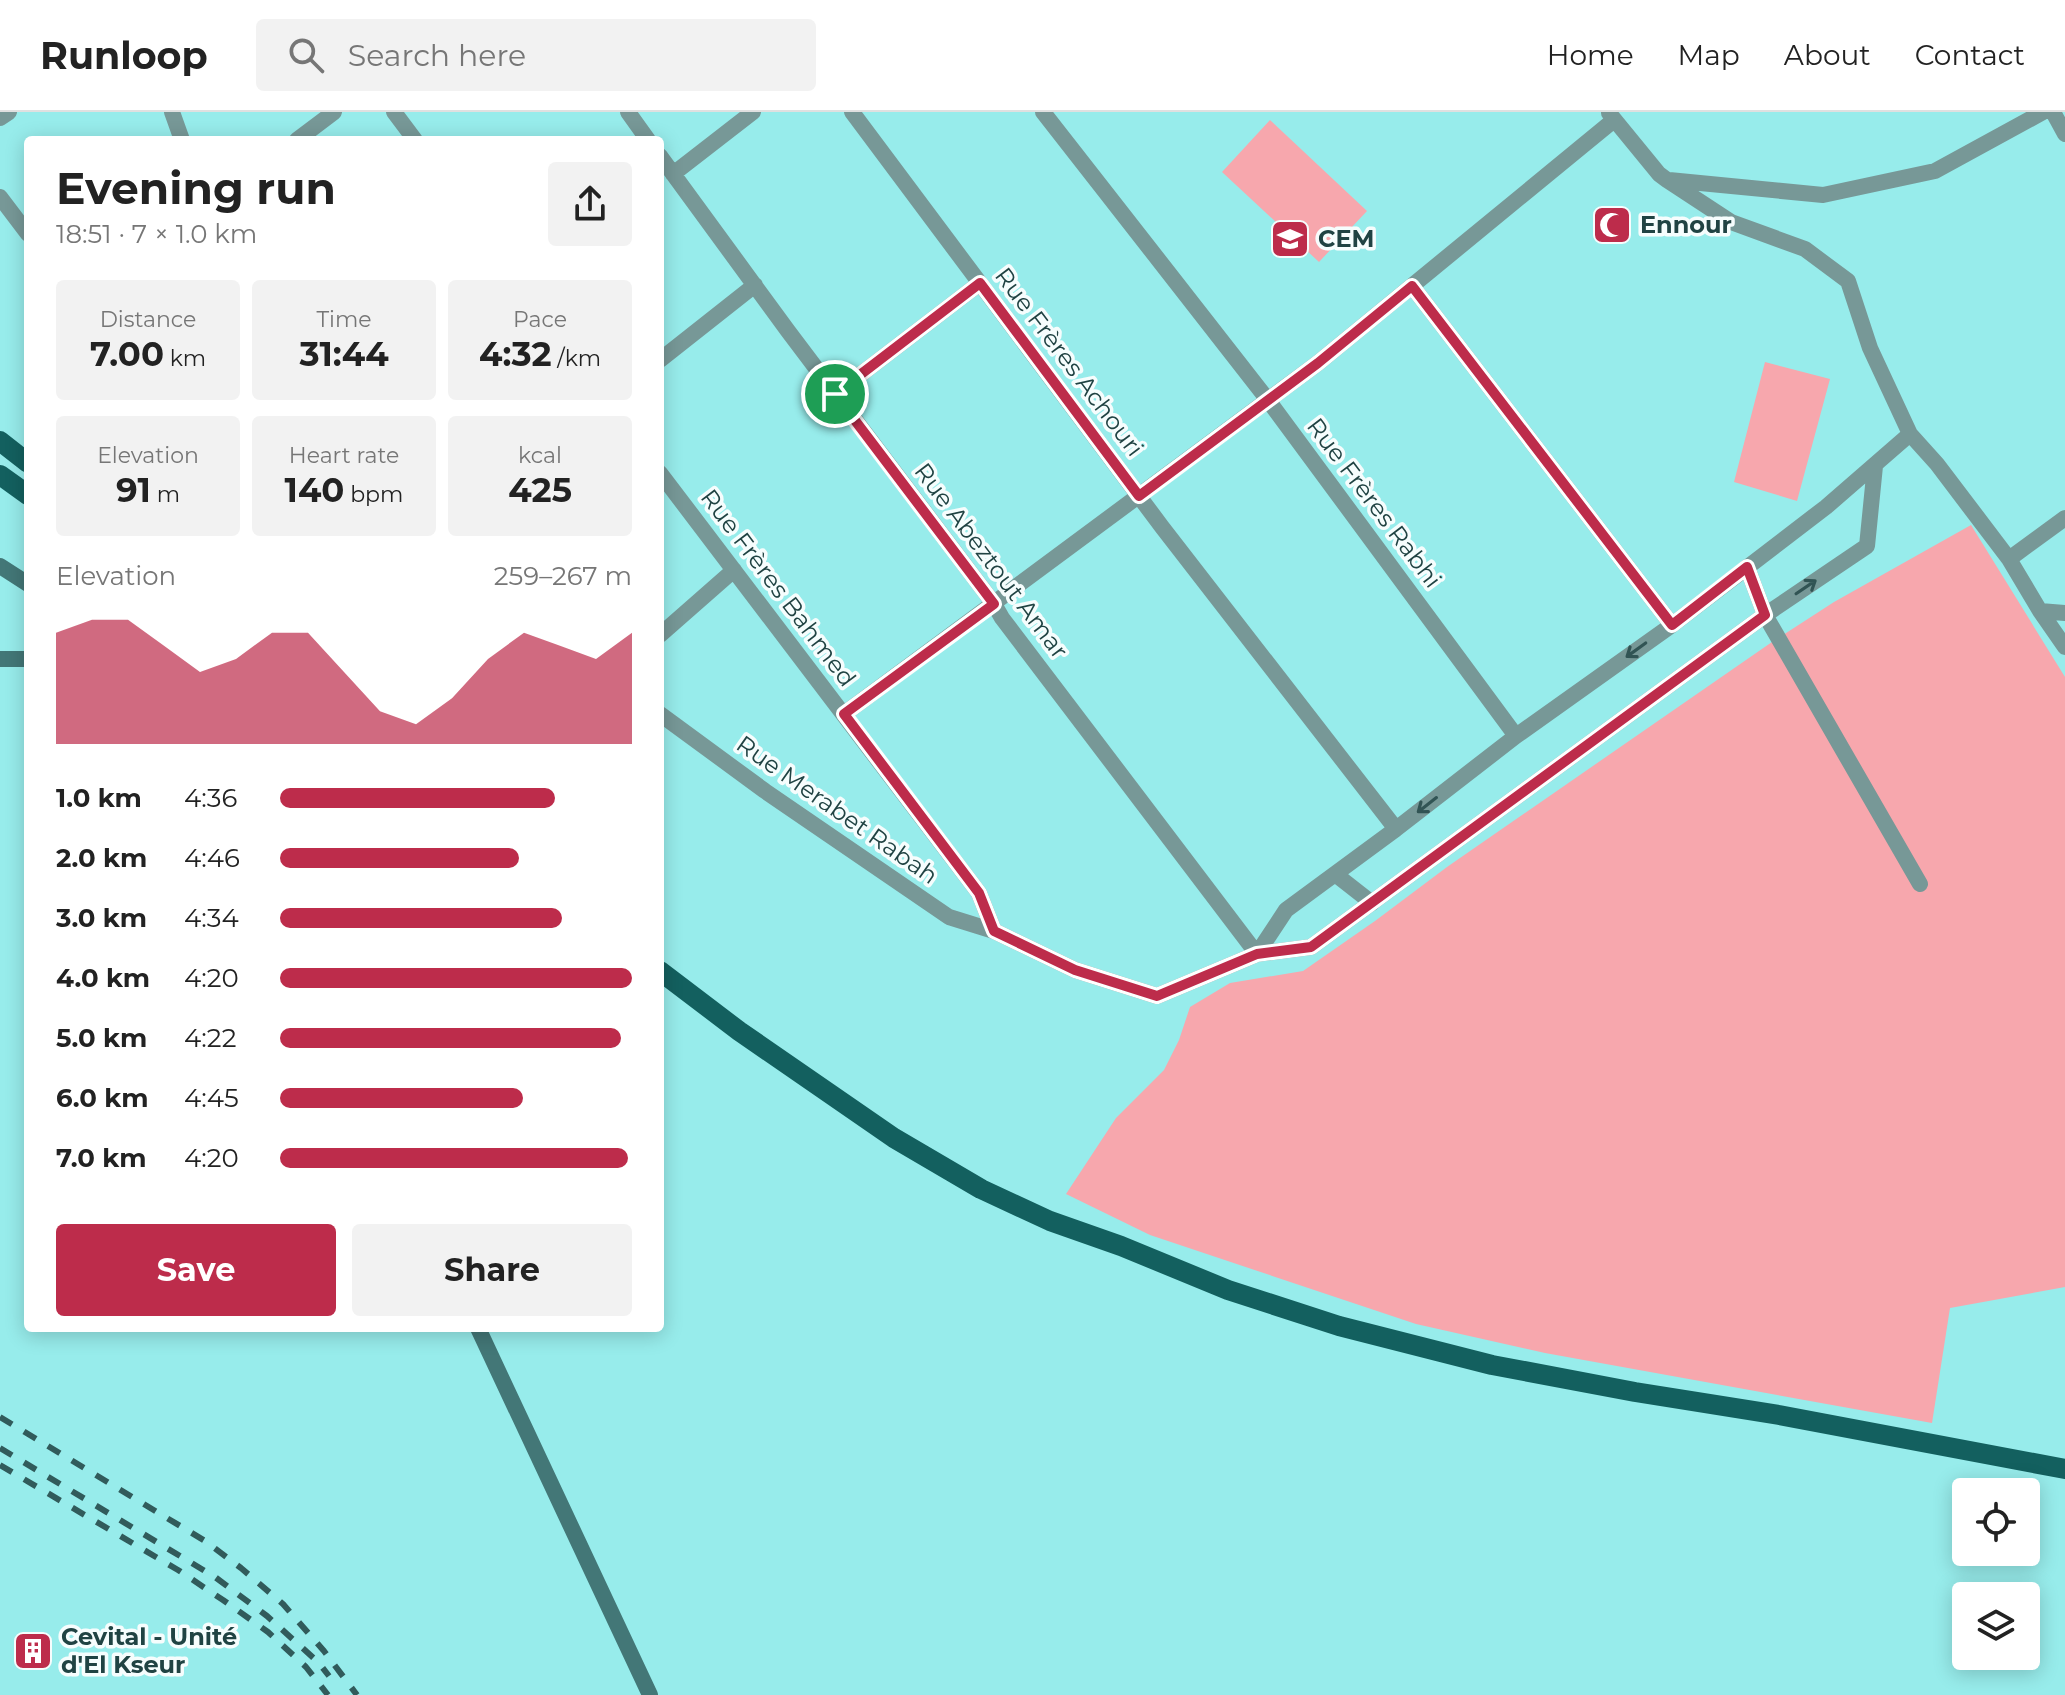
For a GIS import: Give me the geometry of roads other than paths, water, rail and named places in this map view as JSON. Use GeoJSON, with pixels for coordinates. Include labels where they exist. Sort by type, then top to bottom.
{"type":"FeatureCollection","features":[{"type":"Feature","properties":{"kind":"main road"},"geometry":{"type":"LineString","coordinates":[[0,441],[24,460]]}},
{"type":"Feature","properties":{"kind":"main road"},"geometry":{"type":"LineString","coordinates":[[0,475],[24,492]]}},
{"type":"Feature","properties":{"kind":"main road"},"geometry":{"type":"LineString","coordinates":[[0,566],[24,581]]}},
{"type":"Feature","properties":{"kind":"main road"},"geometry":{"type":"LineString","coordinates":[[0,659],[24,659]]}},
{"type":"Feature","properties":{"kind":"main road"},"geometry":{"type":"LineString","coordinates":[[664,974],[739,1031],[882,1130],[981,1189],[1050,1221],[1228,1290],[1339,1326],[1492,1365],[2065,1469]]}},
{"type":"Feature","properties":{"kind":"main road"},"geometry":{"type":"LineString","coordinates":[[480,1332],[650,1695]]}},
{"type":"Feature","properties":{"kind":"street"},"geometry":{"type":"LineString","coordinates":[[0,118],[9,112]]}},
{"type":"Feature","properties":{"kind":"street"},"geometry":{"type":"LineString","coordinates":[[172,112],[181,136]]}},
{"type":"Feature","properties":{"kind":"street"},"geometry":{"type":"LineString","coordinates":[[302,136],[334,112]]}},
{"type":"Feature","properties":{"kind":"street"},"geometry":{"type":"LineString","coordinates":[[394,112],[412,136]]}},
{"type":"Feature","properties":{"kind":"street"},"geometry":{"type":"LineString","coordinates":[[628,112],[645,136]]}},
{"type":"Feature","properties":{"kind":"street"},"geometry":{"type":"LineString","coordinates":[[673,174],[753,112]]}},
{"type":"Feature","properties":{"kind":"street","name":"Rue Frères Achouri"},"geometry":{"type":"LineString","coordinates":[[852,112],[1162,527],[1396,829]]}},
{"type":"Feature","properties":{"kind":"street","name":"Rue Frères Rabhi"},"geometry":{"type":"LineString","coordinates":[[1043,112],[1268,400],[1516,736]]}},
{"type":"Feature","properties":{"kind":"street"},"geometry":{"type":"LineString","coordinates":[[1667,180],[1823,195],[1935,171],[2043,112]]}},
{"type":"Feature","properties":{"kind":"street"},"geometry":{"type":"LineString","coordinates":[[2053,112],[2065,134]]}},
{"type":"Feature","properties":{"kind":"street"},"geometry":{"type":"LineString","coordinates":[[844,714],[1318,363],[1611,116],[1667,180],[1731,222],[1805,249],[1848,281],[1870,348],[1910,434],[1937,464],[2009,559],[2065,647]]}},
{"type":"Feature","properties":{"kind":"street","name":"Rue Abeztout Amar"},"geometry":{"type":"LineString","coordinates":[[664,162],[1002,618],[1257,954]]}},
{"type":"Feature","properties":{"kind":"street"},"geometry":{"type":"LineString","coordinates":[[0,197],[24,229]]}},
{"type":"Feature","properties":{"kind":"street"},"geometry":{"type":"LineString","coordinates":[[835,394],[980,283]]}},
{"type":"Feature","properties":{"kind":"street"},"geometry":{"type":"LineString","coordinates":[[664,357],[755,285]]}},
{"type":"Feature","properties":{"kind":"street"},"geometry":{"type":"LineString","coordinates":[[1412,286],[1672,625]]}},
{"type":"Feature","properties":{"kind":"street"},"geometry":{"type":"LineString","coordinates":[[1257,954],[1286,910],[1516,736],[1672,625],[1875,466],[1910,434]]}},
{"type":"Feature","properties":{"kind":"street"},"geometry":{"type":"LineString","coordinates":[[994,931],[1075,970],[1157,996],[1257,954],[1311,947],[1765,615],[1867,546],[1875,466]]}},
{"type":"Feature","properties":{"kind":"street","name":"Rue Frères Bahmed"},"geometry":{"type":"LineString","coordinates":[[664,478],[979,893],[994,931]]}},
{"type":"Feature","properties":{"kind":"street"},"geometry":{"type":"LineString","coordinates":[[2009,559],[2065,518]]}},
{"type":"Feature","properties":{"kind":"street"},"geometry":{"type":"LineString","coordinates":[[1747,567],[1765,615],[1920,884]]}},
{"type":"Feature","properties":{"kind":"street"},"geometry":{"type":"LineString","coordinates":[[664,631],[734,570]]}},
{"type":"Feature","properties":{"kind":"street"},"geometry":{"type":"LineString","coordinates":[[2040,611],[2065,613]]}},
{"type":"Feature","properties":{"kind":"street","name":"Rue Merabet Rabah"},"geometry":{"type":"LineString","coordinates":[[664,717],[765,791],[949,917],[994,931]]}},
{"type":"Feature","properties":{"kind":"street"},"geometry":{"type":"LineString","coordinates":[[1335,874],[1372,903]]}},
{"type":"Feature","properties":{"kind":"railway"},"geometry":{"type":"LineString","coordinates":[[0,1417],[205,1541],[241,1568],[283,1604],[357,1695]]}},
{"type":"Feature","properties":{"kind":"railway"},"geometry":{"type":"LineString","coordinates":[[0,1448],[215,1577],[267,1616],[318,1662],[329,1676]]}},
{"type":"Feature","properties":{"kind":"railway"},"geometry":{"type":"LineString","coordinates":[[0,1465],[223,1600],[268,1632],[306,1667],[328,1695]]}},
{"type":"Feature","properties":{"kind":"place","name":"Ennour"},"geometry":{"type":"Point","coordinates":[1612,225]}},
{"type":"Feature","properties":{"kind":"place","name":"CEM"},"geometry":{"type":"Point","coordinates":[1290,239]}},
{"type":"Feature","properties":{"kind":"place","name":"Cevital - Unité d'El Kseur"},"geometry":{"type":"Point","coordinates":[33,1651]}}]}
